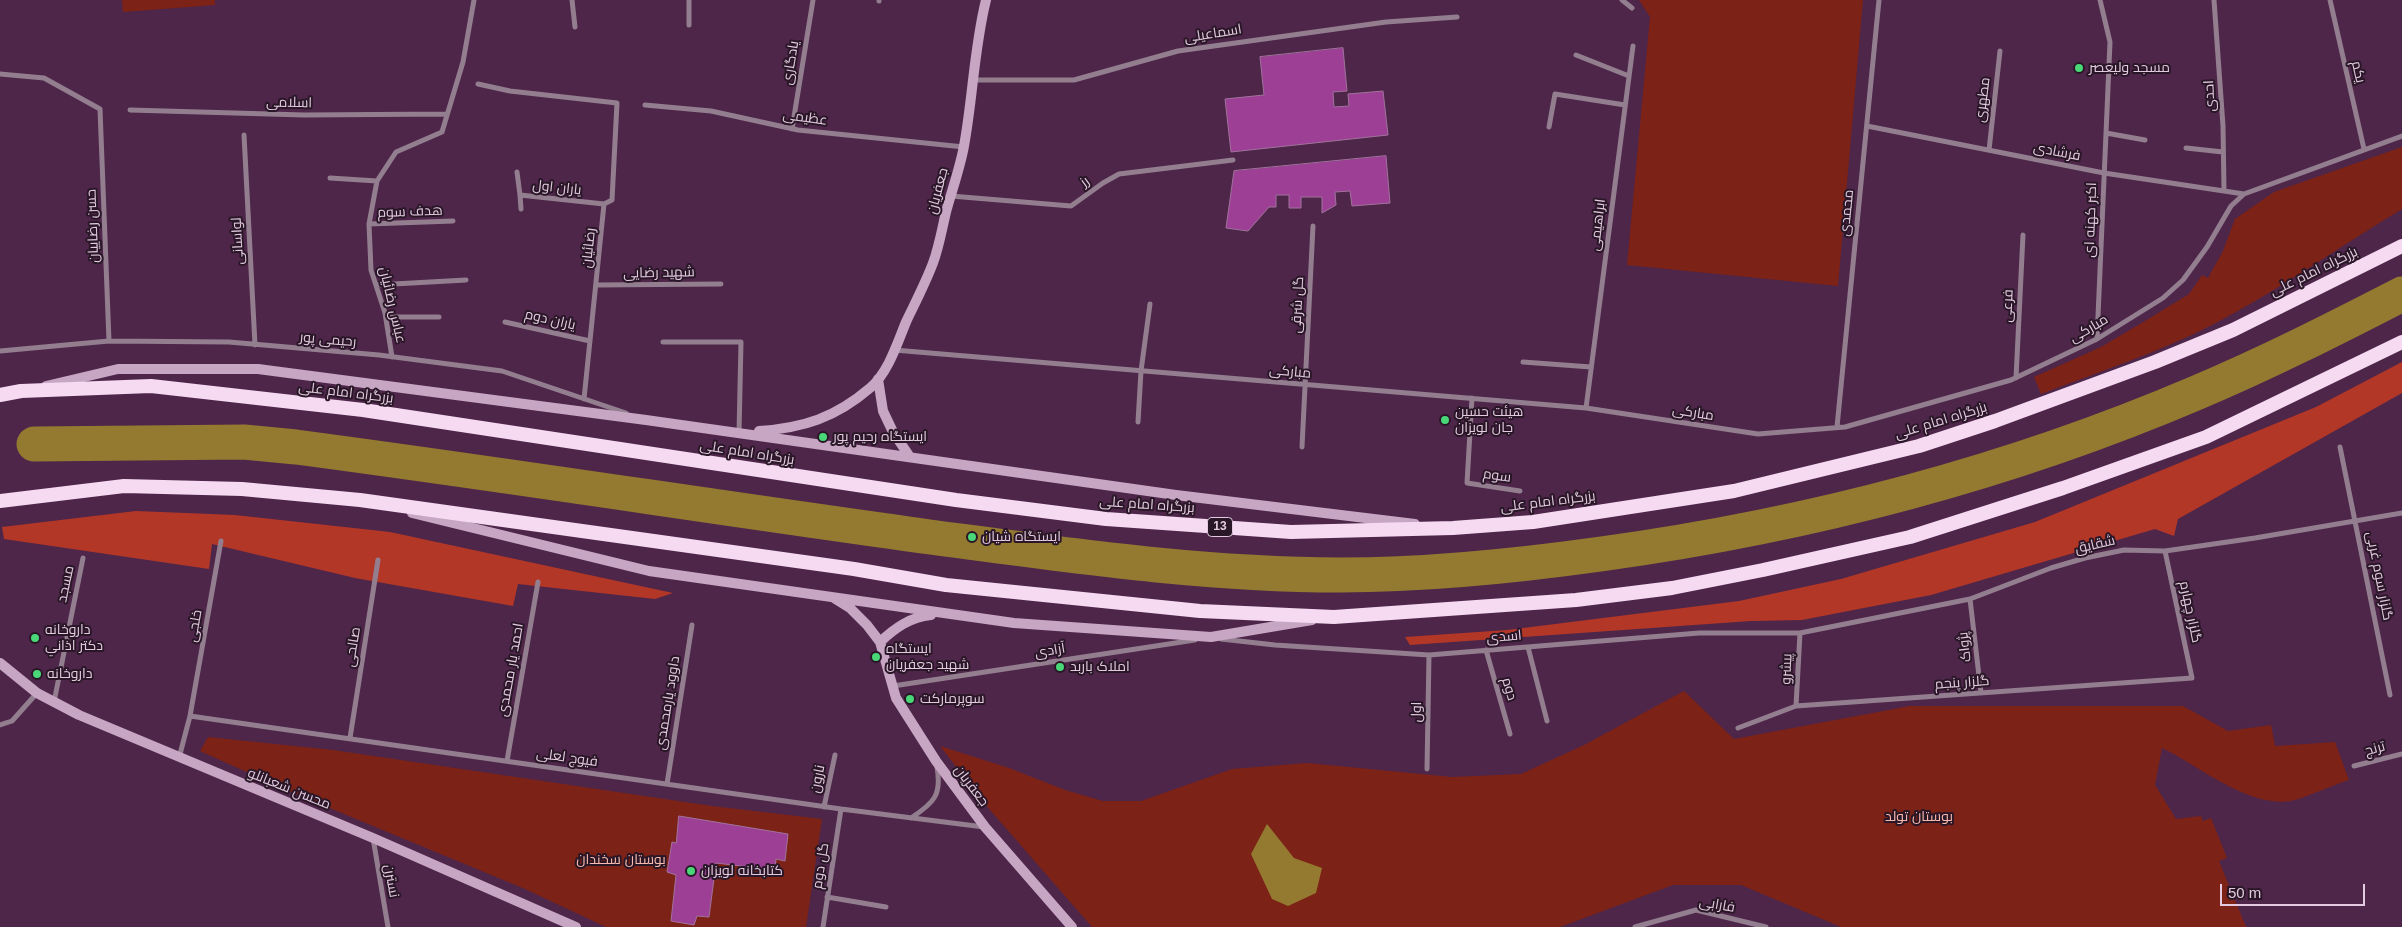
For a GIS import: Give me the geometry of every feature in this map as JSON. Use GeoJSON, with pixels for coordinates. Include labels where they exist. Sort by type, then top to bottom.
{"type":"FeatureCollection","features":[{"type":"Feature","properties":{"kind":"highway","name":"بزرگراه امام علی"},"geometry":{"type":"LineString","coordinates":[[0,395],[21,392],[150,386],[363,410],[937,498],[1106,519],[1291,532],[1453,528],[1543,520],[1725,493],[1920,446],[2004,418],[2224,334],[2402,246]]}},
{"type":"Feature","properties":{"kind":"highway"},"geometry":{"type":"LineString","coordinates":[[0,501],[124,486],[242,489],[360,500],[845,568],[946,585],[1200,611],[1334,617],[1576,600],[1672,588],[1910,537],[2027,500],[2206,437],[2402,342]]}},
{"type":"Feature","properties":{"kind":"main road","name":"جعفریان"},"geometry":{"type":"LineString","coordinates":[[739,433],[789,429],[811,424],[843,408],[870,388],[878,379],[894,350],[933,263],[964,147],[974,80],[978,34],[986,0]]}},
{"type":"Feature","properties":{"kind":"main road"},"geometry":{"type":"LineString","coordinates":[[21,392],[118,369],[258,369],[646,420],[1176,495],[1453,528]]}},
{"type":"Feature","properties":{"kind":"main road"},"geometry":{"type":"LineString","coordinates":[[878,379],[883,412],[893,432],[910,457]]}},
{"type":"Feature","properties":{"kind":"main road"},"geometry":{"type":"LineString","coordinates":[[360,500],[649,571],[1014,623],[1211,637],[1334,617]]}},
{"type":"Feature","properties":{"kind":"main road","name":"جعفریان"},"geometry":{"type":"LineString","coordinates":[[830,596],[850,608],[880,642],[896,698],[936,761],[985,827],[1072,927]]}},
{"type":"Feature","properties":{"kind":"main road"},"geometry":{"type":"LineString","coordinates":[[880,642],[904,623],[919,616],[940,613]]}},
{"type":"Feature","properties":{"kind":"main road","name":"محسن شعبانلو"},"geometry":{"type":"LineString","coordinates":[[0,663],[37,693],[54,702],[179,758],[373,838],[576,927]]}},
{"type":"Feature","properties":{"kind":"street"},"geometry":{"type":"LineString","coordinates":[[447,114],[463,62],[474,0]]}},
{"type":"Feature","properties":{"kind":"street"},"geometry":{"type":"LineString","coordinates":[[572,0],[575,27]]}},
{"type":"Feature","properties":{"kind":"street"},"geometry":{"type":"LineString","coordinates":[[689,0],[689,25]]}},
{"type":"Feature","properties":{"kind":"street","name":"یادگاری"},"geometry":{"type":"LineString","coordinates":[[792,129],[812,0]]}},
{"type":"Feature","properties":{"kind":"street"},"geometry":{"type":"LineString","coordinates":[[1622,0],[1632,8]]}},
{"type":"Feature","properties":{"kind":"street","name":"محمدی"},"geometry":{"type":"LineString","coordinates":[[1837,427],[1879,0]]}},
{"type":"Feature","properties":{"kind":"street","name":"اکبر کهنه ای"},"geometry":{"type":"LineString","coordinates":[[2097,338],[2110,42],[2100,0]]}},
{"type":"Feature","properties":{"kind":"street","name":"احدی"},"geometry":{"type":"LineString","coordinates":[[2214,0],[2218,36],[2224,191]]}},
{"type":"Feature","properties":{"kind":"street","name":"یکم"},"geometry":{"type":"LineString","coordinates":[[2330,0],[2364,149]]}},
{"type":"Feature","properties":{"kind":"street","name":"اسماعیلی"},"geometry":{"type":"LineString","coordinates":[[974,80],[1074,80],[1178,51],[1376,23],[1457,17]]}},
{"type":"Feature","properties":{"kind":"street","name":"ابراهیمی"},"geometry":{"type":"LineString","coordinates":[[1586,408],[1633,46]]}},
{"type":"Feature","properties":{"kind":"street","name":"مطهری"},"geometry":{"type":"LineString","coordinates":[[1989,150],[2000,52]]}},
{"type":"Feature","properties":{"kind":"street"},"geometry":{"type":"LineString","coordinates":[[1576,55],[1629,76]]}},
{"type":"Feature","properties":{"kind":"street","name":"حسن رضاییان"},"geometry":{"type":"LineString","coordinates":[[0,74],[44,78],[100,109],[109,341]]}},
{"type":"Feature","properties":{"kind":"street","name":"رضائیان"},"geometry":{"type":"LineString","coordinates":[[478,84],[510,91],[617,103],[612,200],[604,204],[584,399]]}},
{"type":"Feature","properties":{"kind":"street"},"geometry":{"type":"LineString","coordinates":[[1549,127],[1555,94],[1625,105]]}},
{"type":"Feature","properties":{"kind":"street","name":"عظیمی"},"geometry":{"type":"LineString","coordinates":[[645,105],[711,111],[792,129],[964,147]]}},
{"type":"Feature","properties":{"kind":"street","name":"اسلامی"},"geometry":{"type":"LineString","coordinates":[[130,110],[304,115],[447,114]]}},
{"type":"Feature","properties":{"kind":"street","name":"عباس رضائیان"},"geometry":{"type":"LineString","coordinates":[[392,357],[386,317],[372,270],[369,224],[377,181],[396,152],[442,132],[447,114]]}},
{"type":"Feature","properties":{"kind":"street","name":"فرشادی"},"geometry":{"type":"LineString","coordinates":[[1867,126],[2104,173],[2244,194]]}},
{"type":"Feature","properties":{"kind":"street"},"geometry":{"type":"LineString","coordinates":[[2106,133],[2145,140]]}},
{"type":"Feature","properties":{"kind":"street","name":"لواسانی"},"geometry":{"type":"LineString","coordinates":[[244,135],[255,345]]}},
{"type":"Feature","properties":{"kind":"street","name":"مبارکی"},"geometry":{"type":"LineString","coordinates":[[894,350],[1586,408],[1758,434],[1837,427],[1946,400],[2016,378],[2097,338],[2163,298],[2183,280],[2207,247],[2231,206],[2244,194],[2402,136]]}},
{"type":"Feature","properties":{"kind":"street"},"geometry":{"type":"LineString","coordinates":[[2186,148],[2223,152]]}},
{"type":"Feature","properties":{"kind":"street","name":"رز"},"geometry":{"type":"LineString","coordinates":[[951,196],[1071,206],[1103,183],[1120,174],[1233,160]]}},
{"type":"Feature","properties":{"kind":"street"},"geometry":{"type":"LineString","coordinates":[[517,172],[520,195]]}},
{"type":"Feature","properties":{"kind":"street"},"geometry":{"type":"LineString","coordinates":[[330,178],[377,181]]}},
{"type":"Feature","properties":{"kind":"street","name":"یاران اول"},"geometry":{"type":"LineString","coordinates":[[521,209],[520,195],[604,204]]}},
{"type":"Feature","properties":{"kind":"street","name":"هدف سوم"},"geometry":{"type":"LineString","coordinates":[[369,224],[453,221]]}},
{"type":"Feature","properties":{"kind":"street","name":"گل شرقی"},"geometry":{"type":"LineString","coordinates":[[1302,448],[1313,226]]}},
{"type":"Feature","properties":{"kind":"street","name":"فرعی"},"geometry":{"type":"LineString","coordinates":[[2016,378],[2022,235]]}},
{"type":"Feature","properties":{"kind":"street"},"geometry":{"type":"LineString","coordinates":[[376,285],[466,280]]}},
{"type":"Feature","properties":{"kind":"street","name":"شهید رضایی"},"geometry":{"type":"LineString","coordinates":[[596,285],[721,284]]}},
{"type":"Feature","properties":{"kind":"street"},"geometry":{"type":"LineString","coordinates":[[1138,422],[1141,371],[1150,304]]}},
{"type":"Feature","properties":{"kind":"street"},"geometry":{"type":"LineString","coordinates":[[386,317],[439,318]]}},
{"type":"Feature","properties":{"kind":"street","name":"یاران دوم"},"geometry":{"type":"LineString","coordinates":[[505,322],[590,341]]}},
{"type":"Feature","properties":{"kind":"street","name":"رحیمی پور"},"geometry":{"type":"LineString","coordinates":[[0,351],[109,341],[229,342],[392,357],[502,372],[646,420]]}},
{"type":"Feature","properties":{"kind":"street"},"geometry":{"type":"LineString","coordinates":[[663,342],[741,342],[739,433]]}},
{"type":"Feature","properties":{"kind":"street"},"geometry":{"type":"LineString","coordinates":[[1523,362],[1591,367]]}},
{"type":"Feature","properties":{"kind":"street","name":"سوم"},"geometry":{"type":"LineString","coordinates":[[1472,398],[1467,483],[1520,491]]}},
{"type":"Feature","properties":{"kind":"street","name":"گلزار سوم غربی"},"geometry":{"type":"LineString","coordinates":[[2340,447],[2390,695]]}},
{"type":"Feature","properties":{"kind":"street","name":"شقایق"},"geometry":{"type":"LineString","coordinates":[[1800,633],[1970,599],[2050,568],[2124,550],[2165,550],[2402,513]]}},
{"type":"Feature","properties":{"kind":"street","name":"خلجی"},"geometry":{"type":"LineString","coordinates":[[190,716],[221,541]]}},
{"type":"Feature","properties":{"kind":"street","name":"گلزار چهارم"},"geometry":{"type":"LineString","coordinates":[[2165,550],[2192,678]]}},
{"type":"Feature","properties":{"kind":"street","name":"مسجد"},"geometry":{"type":"LineString","coordinates":[[54,702],[83,558]]}},
{"type":"Feature","properties":{"kind":"street","name":"صالحی"},"geometry":{"type":"LineString","coordinates":[[350,738],[378,560]]}},
{"type":"Feature","properties":{"kind":"street","name":"احمد یار محمدی"},"geometry":{"type":"LineString","coordinates":[[507,761],[538,582]]}},
{"type":"Feature","properties":{"kind":"street","name":"پژواک"},"geometry":{"type":"LineString","coordinates":[[1970,599],[1981,693]]}},
{"type":"Feature","properties":{"kind":"street","name":"داوود یارمحمدی"},"geometry":{"type":"LineString","coordinates":[[667,784],[692,625]]}},
{"type":"Feature","properties":{"kind":"street","name":"اسدی"},"geometry":{"type":"LineString","coordinates":[[1211,637],[1275,646],[1429,655],[1699,633],[1800,633]]}},
{"type":"Feature","properties":{"kind":"street","name":"پیشرو"},"geometry":{"type":"LineString","coordinates":[[1796,706],[1800,633]]}},
{"type":"Feature","properties":{"kind":"street","name":"آزادی"},"geometry":{"type":"LineString","coordinates":[[893,686],[1211,637]]}},
{"type":"Feature","properties":{"kind":"street"},"geometry":{"type":"LineString","coordinates":[[1528,647],[1547,721]]}},
{"type":"Feature","properties":{"kind":"street","name":"دوم"},"geometry":{"type":"LineString","coordinates":[[1486,650],[1510,734]]}},
{"type":"Feature","properties":{"kind":"street","name":"اول"},"geometry":{"type":"LineString","coordinates":[[1427,769],[1429,655]]}},
{"type":"Feature","properties":{"kind":"street","name":"گلزار پنجم"},"geometry":{"type":"LineString","coordinates":[[1738,728],[1796,706],[2192,678]]}},
{"type":"Feature","properties":{"kind":"street"},"geometry":{"type":"LineString","coordinates":[[0,726],[12,721],[37,693]]}},
{"type":"Feature","properties":{"kind":"street"},"geometry":{"type":"LineString","coordinates":[[179,758],[190,716]]}},
{"type":"Feature","properties":{"kind":"street","name":"فیوج لعلی"},"geometry":{"type":"LineString","coordinates":[[190,716],[824,807],[985,827]]}},
{"type":"Feature","properties":{"kind":"street","name":"ترنج"},"geometry":{"type":"LineString","coordinates":[[2354,766],[2402,754]]}},
{"type":"Feature","properties":{"kind":"street","name":"نارون"},"geometry":{"type":"LineString","coordinates":[[824,807],[835,755]]}},
{"type":"Feature","properties":{"kind":"street"},"geometry":{"type":"LineString","coordinates":[[911,818],[929,806],[936,796],[940,782],[936,761]]}},
{"type":"Feature","properties":{"kind":"street","name":"گل دوم"},"geometry":{"type":"LineString","coordinates":[[823,927],[841,809]]}},
{"type":"Feature","properties":{"kind":"street","name":"نسترن"},"geometry":{"type":"LineString","coordinates":[[373,838],[388,927]]}},
{"type":"Feature","properties":{"kind":"street"},"geometry":{"type":"LineString","coordinates":[[827,897],[886,907]]}},
{"type":"Feature","properties":{"kind":"street","name":"فارابی"},"geometry":{"type":"LineString","coordinates":[[1635,927],[1696,910],[1766,927]]}},
{"type":"Feature","properties":{"kind":"green space"},"geometry":{"type":"Polygon","coordinates":[[[122,0],[215,0],[215,5],[123,12],[122,0]]]}},
{"type":"Feature","properties":{"kind":"green space"},"geometry":{"type":"Polygon","coordinates":[[[1639,0],[1863,0],[1838,286],[1627,265],[1650,17],[1639,0]]]}},
{"type":"Feature","properties":{"kind":"green space"},"geometry":{"type":"Polygon","coordinates":[[[2402,147],[2402,209],[2285,283],[2214,324],[2150,353],[2041,394],[2034,377],[2101,347],[2189,294],[2202,275],[2208,278],[2223,251],[2235,219],[2274,192],[2402,147]]]}},
{"type":"Feature","properties":{"kind":"green space","name":"بوستان تولد"},"geometry":{"type":"Polygon","coordinates":[[[1684,691],[1734,739],[1910,706],[2183,706],[2228,731],[2271,725],[2275,746],[2335,742],[2349,780],[2291,801],[2275,801],[2241,792],[2162,748],[2155,785],[2176,819],[2201,816],[2203,821],[2211,818],[2227,858],[2219,861],[2246,927],[1841,927],[1741,885],[1673,885],[1560,927],[1092,927],[990,810],[940,746],[1009,768],[1065,790],[1103,801],[1141,801],[1232,769],[1307,763],[1452,777],[1521,774],[1584,745],[1684,691]]]}},
{"type":"Feature","properties":{"kind":"green space","name":"بوستان سخندان"},"geometry":{"type":"Polygon","coordinates":[[[208,737],[333,750],[712,806],[822,819],[806,927],[606,927],[525,889],[291,792],[200,751],[208,737]]]}},
{"type":"Feature","properties":{"kind":"shaded area"},"geometry":{"type":"Polygon","coordinates":[[[2402,362],[2402,393],[2178,519],[2174,536],[2155,529],[1931,595],[1802,620],[1751,621],[1410,645],[1405,637],[1507,630],[1739,601],[1841,579],[2035,522],[2316,407],[2402,362]]]}},
{"type":"Feature","properties":{"kind":"shaded area"},"geometry":{"type":"Polygon","coordinates":[[[136,511],[235,515],[390,532],[673,593],[655,599],[518,584],[513,606],[355,578],[212,544],[209,569],[4,539],[2,527],[136,511]]]}},
{"type":"Feature","properties":{"kind":"shaded area"},"geometry":{"type":"Polygon","coordinates":[[[1267,824],[1294,858],[1322,868],[1316,893],[1288,906],[1272,899],[1251,854],[1267,824]]]}},
{"type":"Feature","properties":{"kind":"building"},"geometry":{"type":"Polygon","coordinates":[[[1343,48],[1347,91],[1333,92],[1334,107],[1349,106],[1348,94],[1383,91],[1388,135],[1231,152],[1225,99],[1264,95],[1260,57],[1343,48]]]}},
{"type":"Feature","properties":{"kind":"building"},"geometry":{"type":"Polygon","coordinates":[[[1386,156],[1390,203],[1352,206],[1350,191],[1335,192],[1336,205],[1322,213],[1322,197],[1301,197],[1301,208],[1289,208],[1289,195],[1276,195],[1276,207],[1269,207],[1248,231],[1226,228],[1234,171],[1386,156]]]}},
{"type":"Feature","properties":{"kind":"building","name":"کتابخانه لویزان"},"geometry":{"type":"Polygon","coordinates":[[[679,816],[788,834],[785,861],[776,859],[775,870],[716,863],[709,917],[697,916],[694,925],[671,921],[676,875],[667,872],[672,842],[676,843],[679,816]]]}},
{"type":"Feature","properties":{"kind":"waterway"},"geometry":{"type":"LineString","coordinates":[[34,444],[244,442],[296,447],[930,537],[1135,563],[1238,572],[1289,574],[1374,575],[1439,572],[1601,554],[1753,528],[1829,512],[1978,472],[2124,422],[2196,393],[2274,358],[2402,294]]}},
{"type":"Feature","properties":{"kind":"place","name":"مسجد ولیعصر"},"geometry":{"type":"Point","coordinates":[2079,68]}},
{"type":"Feature","properties":{"kind":"place","name":"هیئت حسین جان لویزان"},"geometry":{"type":"Point","coordinates":[1445,420]}},
{"type":"Feature","properties":{"kind":"place","name":"ایستگاه رحیم پور"},"geometry":{"type":"Point","coordinates":[823,437]}},
{"type":"Feature","properties":{"kind":"place","name":"ایستگاه شیان"},"geometry":{"type":"Point","coordinates":[972,537]}},
{"type":"Feature","properties":{"kind":"place","name":"داروخانه دكتر اذاني"},"geometry":{"type":"Point","coordinates":[35,638]}},
{"type":"Feature","properties":{"kind":"place","name":"ایستگاه شهید جعفریان"},"geometry":{"type":"Point","coordinates":[876,657]}},
{"type":"Feature","properties":{"kind":"place","name":"املاک باربد"},"geometry":{"type":"Point","coordinates":[1060,667]}},
{"type":"Feature","properties":{"kind":"place","name":"داروخانه"},"geometry":{"type":"Point","coordinates":[37,674]}},
{"type":"Feature","properties":{"kind":"place","name":"سوپرمارکت"},"geometry":{"type":"Point","coordinates":[910,699]}},
{"type":"Feature","properties":{"kind":"place","name":"کتابخانه لویزان"},"geometry":{"type":"Point","coordinates":[691,871]}}]}
